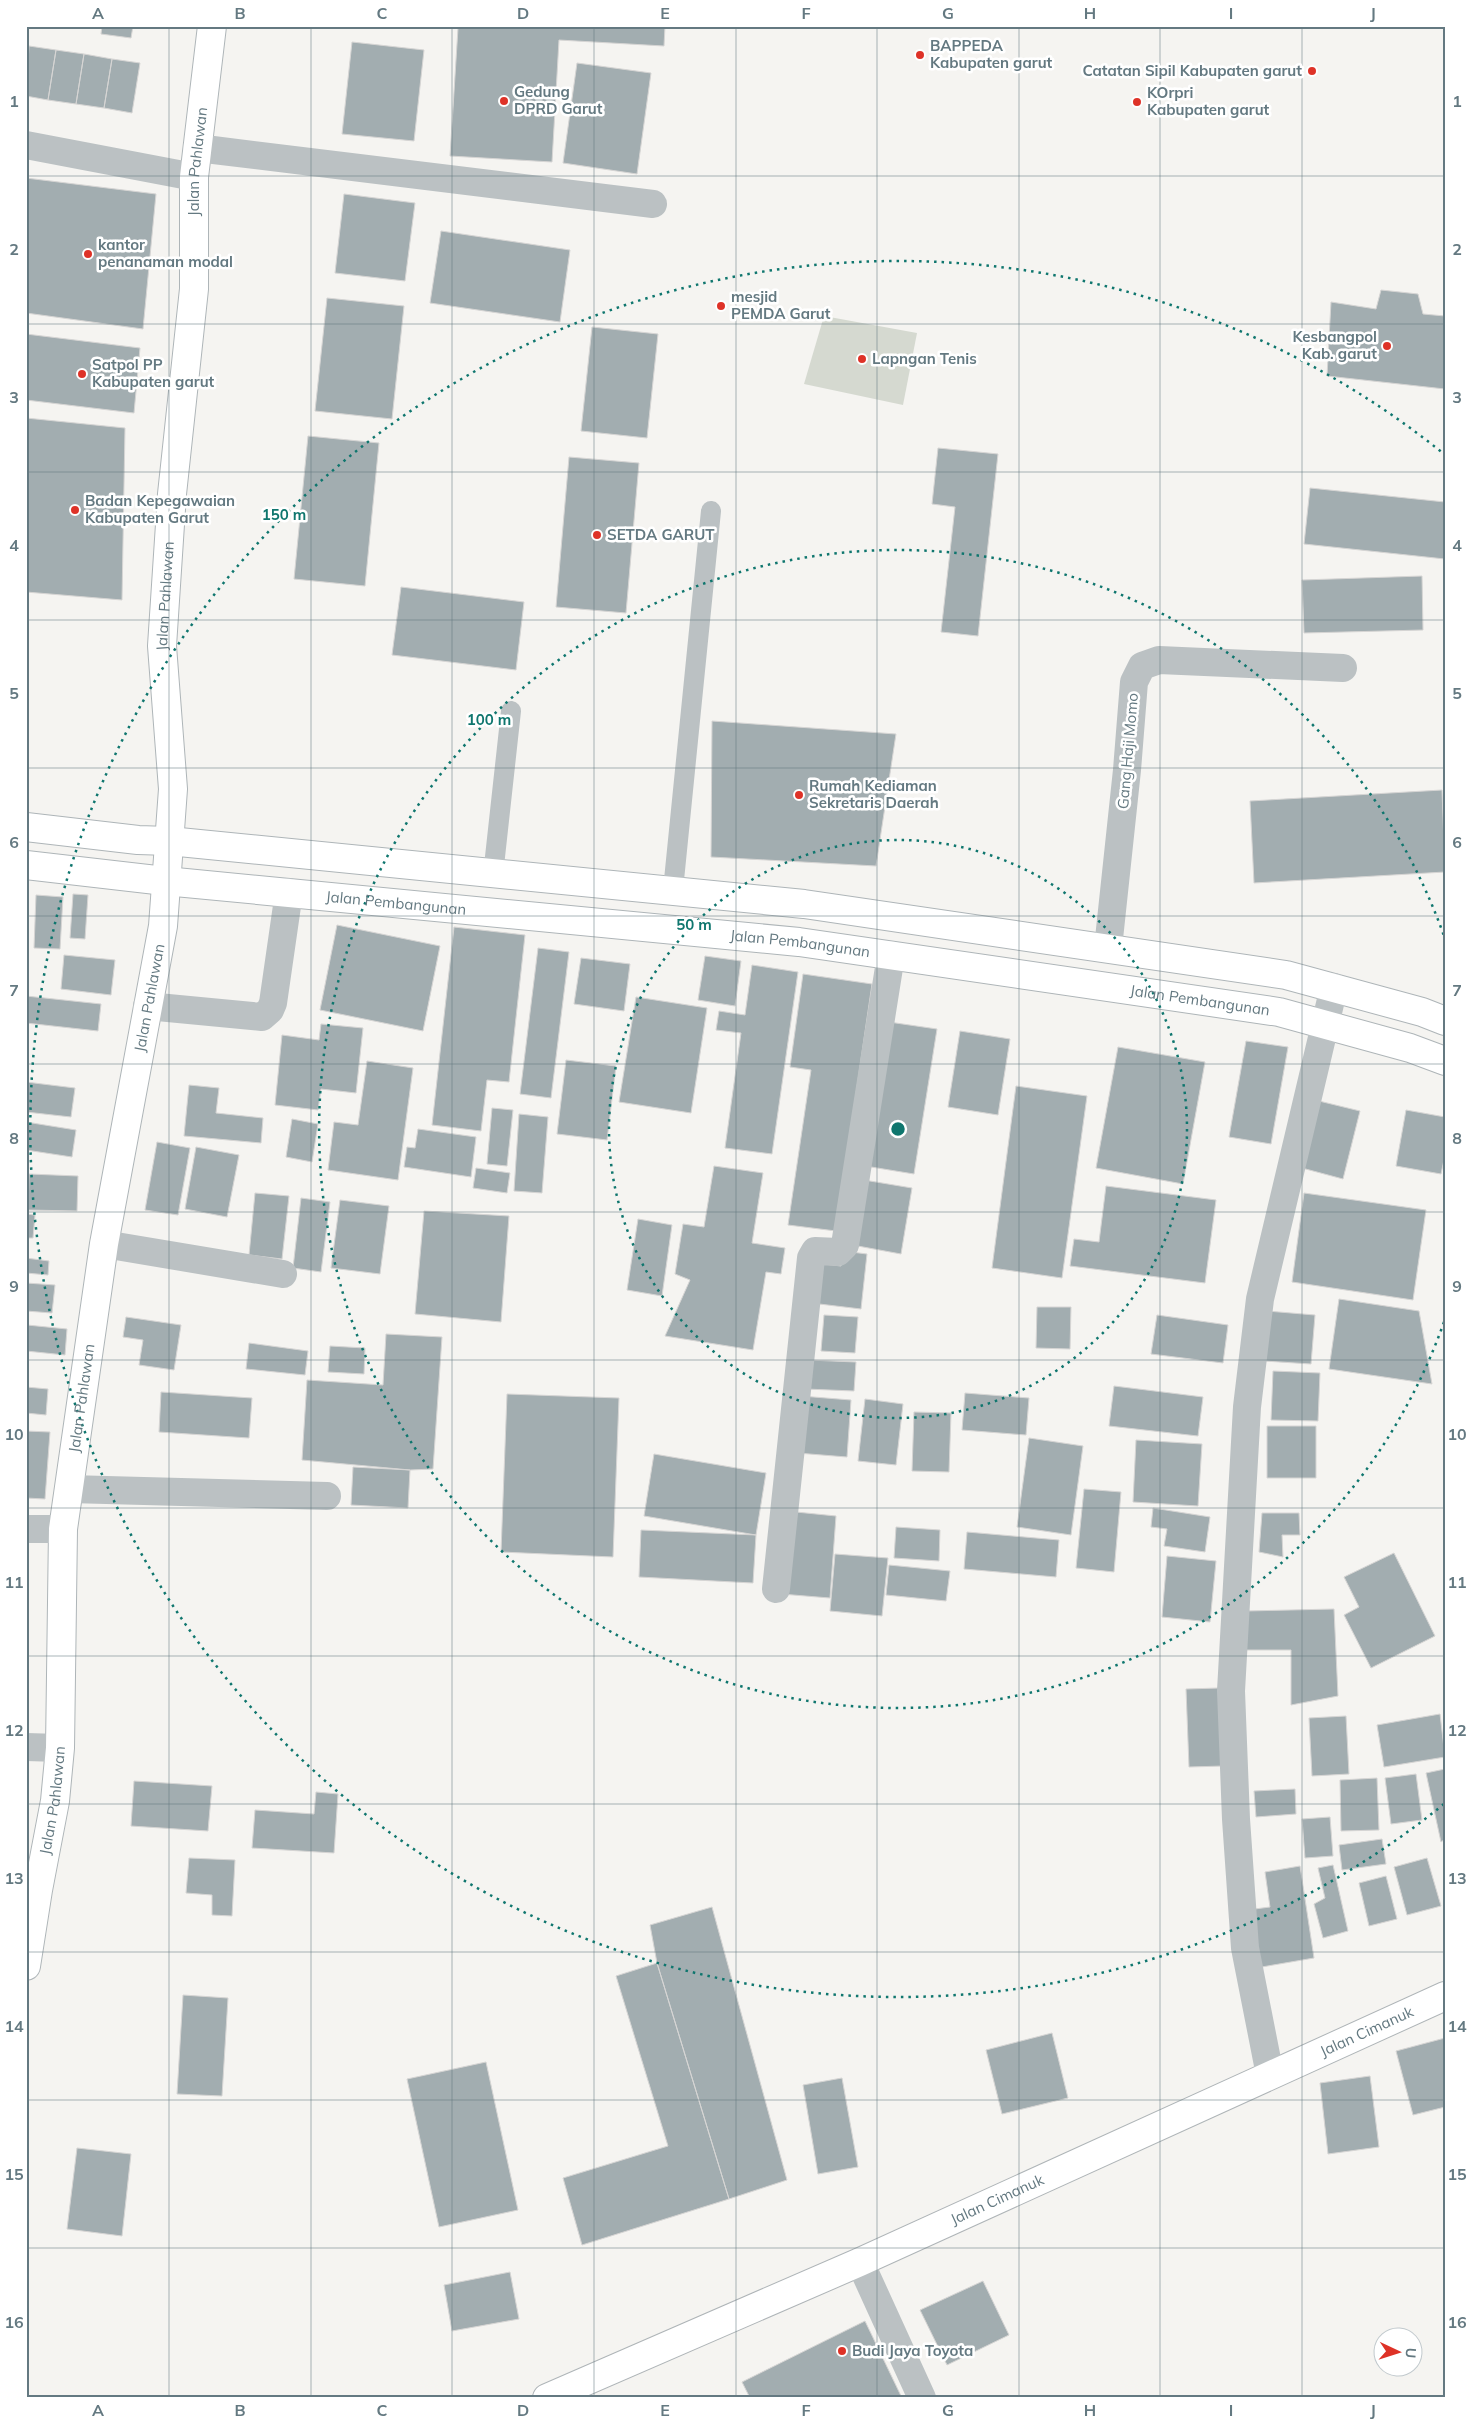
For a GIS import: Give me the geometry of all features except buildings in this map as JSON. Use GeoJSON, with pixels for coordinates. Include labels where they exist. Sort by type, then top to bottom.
{"type":"FeatureCollection","features":[{"type":"Feature","properties":{"kind":"main road","name":"Jalan Pahlawan"},"geometry":{"type":"LineString","coordinates":[[26,1966],[55,1801],[60,1748],[63,1529],[104,1244],[163,926],[173,789],[162,646],[172,494],[194,289],[194,177],[212,26]]}},
{"type":"Feature","properties":{"kind":"main road"},"geometry":{"type":"LineString","coordinates":[[26,827],[493,875],[673,890],[851,911],[1286,975],[1334,987],[1445,1021]]}},
{"type":"Feature","properties":{"kind":"main road"},"geometry":{"type":"LineString","coordinates":[[340,897],[344,860]]}},
{"type":"Feature","properties":{"kind":"main road","name":"Jalan Pembangunan"},"geometry":{"type":"LineString","coordinates":[[26,865],[165,881],[799,942],[1279,1012],[1410,1048],[1445,1061]]}},
{"type":"Feature","properties":{"kind":"main road"},"geometry":{"type":"LineString","coordinates":[[490,912],[493,875]]}},
{"type":"Feature","properties":{"kind":"main road"},"geometry":{"type":"LineString","coordinates":[[623,925],[626,887]]}},
{"type":"Feature","properties":{"kind":"main road"},"geometry":{"type":"LineString","coordinates":[[846,949],[851,911]]}},
{"type":"Feature","properties":{"kind":"main road","name":"Jalan Cimanuk"},"geometry":{"type":"LineString","coordinates":[[547,2398],[860,2262],[1445,1996]]}},
{"type":"Feature","properties":{"kind":"street"},"geometry":{"type":"LineString","coordinates":[[26,146],[194,177]]}},
{"type":"Feature","properties":{"kind":"street"},"geometry":{"type":"LineString","coordinates":[[197,148],[653,204]]}},
{"type":"Feature","properties":{"kind":"street","name":"Gang Haji Momo"},"geometry":{"type":"LineString","coordinates":[[1108,948],[1128,770],[1134,682],[1142,666],[1159,660],[1343,668]]}},
{"type":"Feature","properties":{"kind":"street"},"geometry":{"type":"LineString","coordinates":[[147,1006],[262,1017],[266,1014],[273,1003],[290,892]]}},
{"type":"Feature","properties":{"kind":"street"},"geometry":{"type":"LineString","coordinates":[[776,1589],[811,1258],[815,1252],[838,1252],[845,1245],[891,955]]}},
{"type":"Feature","properties":{"kind":"street"},"geometry":{"type":"LineString","coordinates":[[1270,2075],[1245,1948],[1230,1690],[1246,1406],[1260,1299],[1334,987]]}},
{"type":"Feature","properties":{"kind":"street"},"geometry":{"type":"LineString","coordinates":[[104,1244],[283,1274]]}},
{"type":"Feature","properties":{"kind":"street"},"geometry":{"type":"LineString","coordinates":[[69,1490],[327,1496]]}},
{"type":"Feature","properties":{"kind":"street"},"geometry":{"type":"LineString","coordinates":[[26,1529],[63,1529]]}},
{"type":"Feature","properties":{"kind":"street"},"geometry":{"type":"LineString","coordinates":[[26,1747],[60,1748]]}},
{"type":"Feature","properties":{"kind":"street"},"geometry":{"type":"LineString","coordinates":[[860,2262],[922,2398]]}},
{"type":"Feature","properties":{"kind":"lane"},"geometry":{"type":"LineString","coordinates":[[673,890],[711,511]]}},
{"type":"Feature","properties":{"kind":"lane"},"geometry":{"type":"LineString","coordinates":[[493,875],[511,711]]}},
{"type":"Feature","properties":{"kind":"shaded area","name":"Lapngan Tenis"},"geometry":{"type":"Polygon","coordinates":[[[824,316],[917,333],[903,405],[804,384],[824,316]]]}},
{"type":"Feature","properties":{"kind":"place","name":"BAPPEDA Kabupaten garut"},"geometry":{"type":"Point","coordinates":[920,55]}},
{"type":"Feature","properties":{"kind":"place","name":"Catatan Sipil Kabupaten garut"},"geometry":{"type":"Point","coordinates":[1312,71]}},
{"type":"Feature","properties":{"kind":"place","name":"Gedung DPRD Garut"},"geometry":{"type":"Point","coordinates":[504,101]}},
{"type":"Feature","properties":{"kind":"place","name":"KOrpri Kabupaten garut"},"geometry":{"type":"Point","coordinates":[1137,102]}},
{"type":"Feature","properties":{"kind":"place","name":"kantor penanaman modal"},"geometry":{"type":"Point","coordinates":[88,254]}},
{"type":"Feature","properties":{"kind":"place","name":"mesjid PEMDA Garut"},"geometry":{"type":"Point","coordinates":[721,306]}},
{"type":"Feature","properties":{"kind":"place","name":"Kesbangpol Kab. garut"},"geometry":{"type":"Point","coordinates":[1387,346]}},
{"type":"Feature","properties":{"kind":"place","name":"Lapngan Tenis"},"geometry":{"type":"Point","coordinates":[862,359]}},
{"type":"Feature","properties":{"kind":"place","name":"Satpol PP Kabupaten garut"},"geometry":{"type":"Point","coordinates":[82,374]}},
{"type":"Feature","properties":{"kind":"place","name":"Badan Kepegawaian Kabupaten Garut"},"geometry":{"type":"Point","coordinates":[75,510]}},
{"type":"Feature","properties":{"kind":"place","name":"SETDA GARUT"},"geometry":{"type":"Point","coordinates":[597,535]}},
{"type":"Feature","properties":{"kind":"place","name":"Rumah Kediaman Sekretaris Daerah"},"geometry":{"type":"Point","coordinates":[799,795]}},
{"type":"Feature","properties":{"kind":"place","name":"Budi Jaya Toyota"},"geometry":{"type":"Point","coordinates":[842,2351]}}]}
